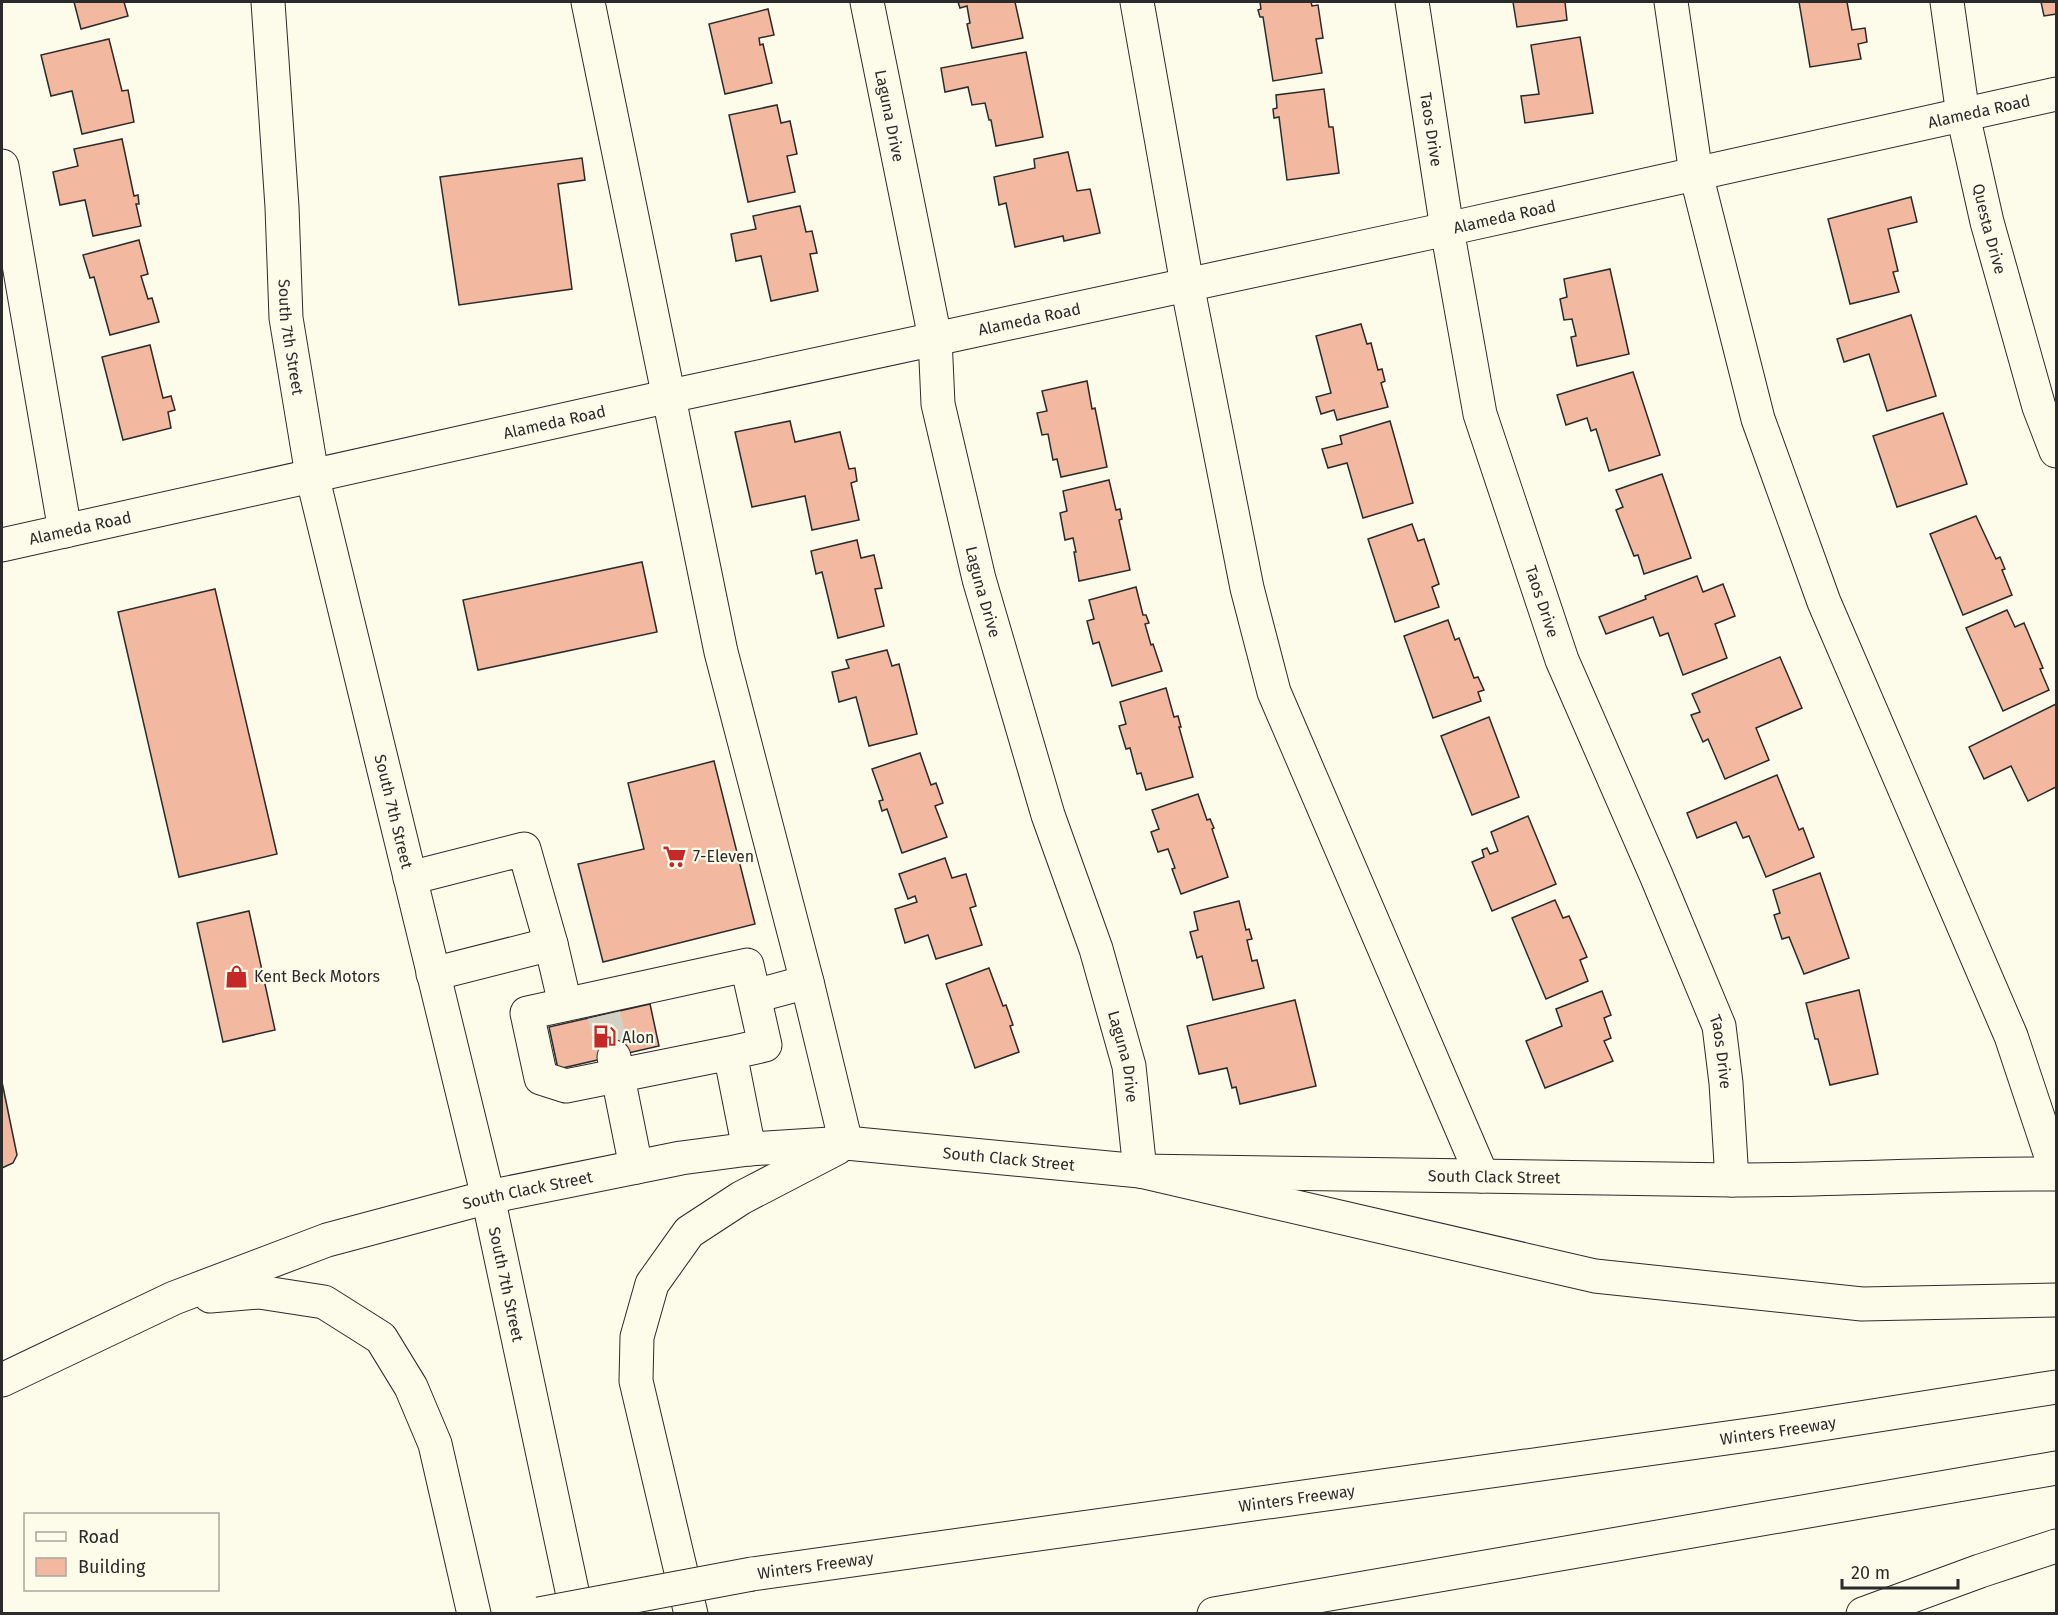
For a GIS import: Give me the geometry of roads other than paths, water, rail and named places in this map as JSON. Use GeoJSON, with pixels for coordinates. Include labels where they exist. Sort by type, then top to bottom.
{"type":"FeatureCollection","features":[{"type":"Feature","properties":{"kind":"main road","name":"South 7th Street"},"geometry":{"type":"LineString","coordinates":[[268,2],[282,207],[286,318],[312,475],[488,1197],[577,1614]]}},
{"type":"Feature","properties":{"kind":"main road"},"geometry":{"type":"LineString","coordinates":[[588,2],[721,652],[807,982],[846,1143],[741,1198],[689,1232],[652,1284],[637,1337],[636,1381],[691,1614]]}},
{"type":"Feature","properties":{"kind":"main road","name":"Laguna Drive"},"geometry":{"type":"LineString","coordinates":[[867,2],[935,338],[938,404],[979,579],[1048,815],[1096,949],[1130,1066],[1140,1171]]}},
{"type":"Feature","properties":{"kind":"main road"},"geometry":{"type":"LineString","coordinates":[[1137,2],[1187,284],[1247,588],[1274,692],[1482,1176]]}},
{"type":"Feature","properties":{"kind":"main road","name":"Taos Drive"},"geometry":{"type":"LineString","coordinates":[[1412,2],[1447,230],[1480,414],[1562,660],[1719,1026],[1726,1083],[1732,1180]]}},
{"type":"Feature","properties":{"kind":"main road"},"geometry":{"type":"LineString","coordinates":[[1671,2],[1696,174],[1758,419],[1824,602],[2011,1036],[2056,1173]]}},
{"type":"Feature","properties":{"kind":"main road","name":"Questa Drive"},"geometry":{"type":"LineString","coordinates":[[1947,2],[1964,115],[1993,244],[2039,407],[2056,451]]}},
{"type":"Feature","properties":{"kind":"main road","name":"Alameda Road"},"geometry":{"type":"LineString","coordinates":[[2,545],[670,396],[1447,230],[2056,94]]}},
{"type":"Feature","properties":{"kind":"main road"},"geometry":{"type":"LineString","coordinates":[[2,166],[65,531]]}},
{"type":"Feature","properties":{"kind":"main road"},"geometry":{"type":"LineString","coordinates":[[410,878],[524,849],[551,944],[565,1004]]}},
{"type":"Feature","properties":{"kind":"main road"},"geometry":{"type":"LineString","coordinates":[[434,974],[551,944]]}},
{"type":"Feature","properties":{"kind":"main road"},"geometry":{"type":"LineString","coordinates":[[747,965],[755,996],[765,1045],[730,1053],[616,1066],[566,1086],[541,1078],[527,1013],[565,1004],[602,1006],[747,965]]}},
{"type":"Feature","properties":{"kind":"main road"},"geometry":{"type":"LineString","coordinates":[[755,996],[807,982]]}},
{"type":"Feature","properties":{"kind":"main road"},"geometry":{"type":"LineString","coordinates":[[730,1053],[749,1149]]}},
{"type":"Feature","properties":{"kind":"main road"},"geometry":{"type":"LineString","coordinates":[[616,1066],[636,1167]]}},
{"type":"Feature","properties":{"kind":"main road","name":"South Clack Street"},"geometry":{"type":"LineString","coordinates":[[2,1380],[174,1298],[327,1240],[488,1197],[681,1158],[749,1149],[846,1143],[1140,1171],[1732,1180],[2056,1173]]}},
{"type":"Feature","properties":{"kind":"main road"},"geometry":{"type":"LineString","coordinates":[[1140,1171],[1595,1276],[1862,1304],[2056,1300]]}},
{"type":"Feature","properties":{"kind":"main road"},"geometry":{"type":"LineString","coordinates":[[174,1298],[259,1292],[324,1302],[381,1338],[411,1386],[435,1444],[474,1614]]}},
{"type":"Feature","properties":{"kind":"main road","name":"Winters Freeway"},"geometry":{"type":"LineString","coordinates":[[539,1614],[752,1574],[1777,1431],[2056,1387]]}},
{"type":"Feature","properties":{"kind":"main road"},"geometry":{"type":"LineString","coordinates":[[1214,1614],[2056,1468]]}},
{"type":"Feature","properties":{"kind":"main road"},"geometry":{"type":"LineString","coordinates":[[1863,1614],[2056,1546]]}},
{"type":"Feature","properties":{"kind":"tunnel"},"geometry":{"type":"LineString","coordinates":[[604,1015],[614,1057]]}},
{"type":"Feature","properties":{"kind":"place","name":"7-Eleven"},"geometry":{"type":"Point","coordinates":[675,856]}},
{"type":"Feature","properties":{"kind":"place","name":"Kent Beck Motors"},"geometry":{"type":"Point","coordinates":[236,976]}},
{"type":"Feature","properties":{"kind":"place","name":"Alon"},"geometry":{"type":"Point","coordinates":[604,1037]}}]}
